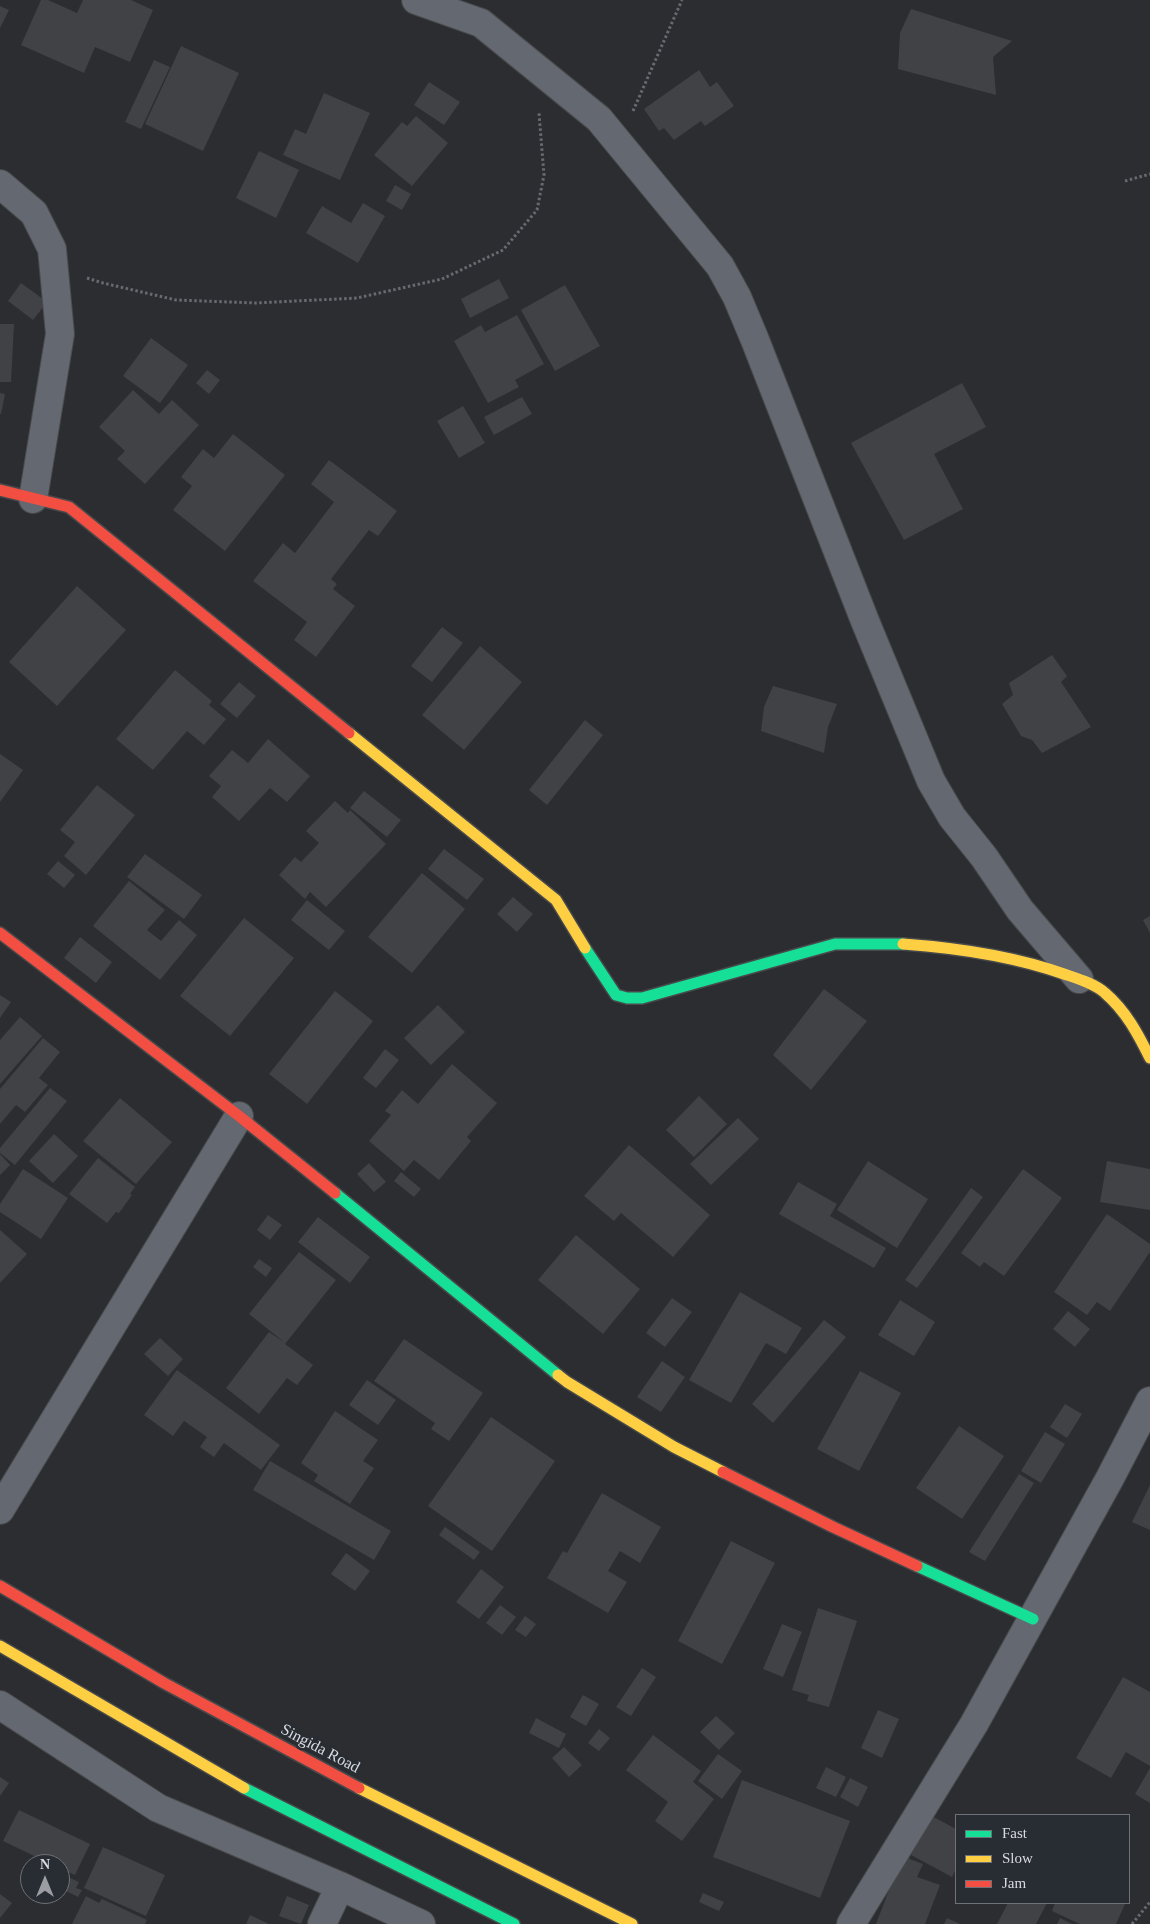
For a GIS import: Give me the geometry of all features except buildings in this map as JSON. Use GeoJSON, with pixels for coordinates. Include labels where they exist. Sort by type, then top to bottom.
{"type":"FeatureCollection","features":[{"type":"Feature","properties":{"kind":"main road"},"geometry":{"type":"LineString","coordinates":[[0,490],[69,507],[556,900],[606,982],[616,995],[627,998],[642,998],[835,944],[884,943],[930,946],[984,953],[1040,965],[1079,979],[1104,992],[1132,1023],[1150,1058]]}},
{"type":"Feature","properties":{"kind":"main road"},"geometry":{"type":"LineString","coordinates":[[0,933],[239,1116],[567,1382],[674,1447],[832,1527],[1033,1618]]}},
{"type":"Feature","properties":{"kind":"main road","name":"Singida Road"},"geometry":{"type":"LineString","coordinates":[[0,1586],[164,1683],[377,1798],[632,1924]]}},
{"type":"Feature","properties":{"kind":"main road"},"geometry":{"type":"LineString","coordinates":[[0,1646],[234,1783],[514,1924]]}},
{"type":"Feature","properties":{"kind":"street"},"geometry":{"type":"LineString","coordinates":[[416,0],[481,22],[599,120],[720,266],[737,297],[865,621],[931,781],[952,817],[984,857],[1020,910],[1079,979]]}},
{"type":"Feature","properties":{"kind":"street"},"geometry":{"type":"LineString","coordinates":[[0,184],[34,213],[52,249],[54,266],[60,334],[33,499]]}},
{"type":"Feature","properties":{"kind":"street"},"geometry":{"type":"LineString","coordinates":[[0,1510],[239,1116]]}},
{"type":"Feature","properties":{"kind":"street"},"geometry":{"type":"LineString","coordinates":[[851,1924],[974,1724],[1150,1401]]}},
{"type":"Feature","properties":{"kind":"street"},"geometry":{"type":"LineString","coordinates":[[0,1705],[158,1808],[340,1886],[421,1924]]}},
{"type":"Feature","properties":{"kind":"street"},"geometry":{"type":"LineString","coordinates":[[322,1924],[340,1886]]}},
{"type":"Feature","properties":{"kind":"path"},"geometry":{"type":"LineString","coordinates":[[619,143],[682,0]]}},
{"type":"Feature","properties":{"kind":"path"},"geometry":{"type":"LineString","coordinates":[[54,266],[103,283],[176,300],[236,302],[356,298],[442,279],[503,250],[537,210],[544,175],[539,112]]}},
{"type":"Feature","properties":{"kind":"path"},"geometry":{"type":"LineString","coordinates":[[1125,181],[1150,174]]}},
{"type":"Feature","properties":{"kind":"path"},"geometry":{"type":"LineString","coordinates":[[1132,1924],[1150,1902]]}},
{"type":"Feature","properties":{"kind":"traffic: fast"},"geometry":{"type":"LineString","coordinates":[[585,948],[616,995],[627,998],[642,998],[835,944],[903,944]]}},
{"type":"Feature","properties":{"kind":"traffic: fast"},"geometry":{"type":"LineString","coordinates":[[335,1193],[558,1375]]}},
{"type":"Feature","properties":{"kind":"traffic: fast"},"geometry":{"type":"LineString","coordinates":[[917,1566],[1033,1619]]}},
{"type":"Feature","properties":{"kind":"traffic: fast"},"geometry":{"type":"LineString","coordinates":[[244,1788],[514,1924]]}},
{"type":"Feature","properties":{"kind":"traffic: slow"},"geometry":{"type":"LineString","coordinates":[[349,733],[556,900],[585,948]]}},
{"type":"Feature","properties":{"kind":"traffic: slow"},"geometry":{"type":"LineString","coordinates":[[903,944],[945,948],[1007,958],[1047,968],[1092,984],[1105,993],[1119,1007],[1136,1032],[1150,1058]]}},
{"type":"Feature","properties":{"kind":"traffic: slow"},"geometry":{"type":"LineString","coordinates":[[558,1375],[674,1447],[723,1472]]}},
{"type":"Feature","properties":{"kind":"traffic: slow"},"geometry":{"type":"LineString","coordinates":[[0,1646],[244,1788]]}},
{"type":"Feature","properties":{"kind":"traffic: slow"},"geometry":{"type":"LineString","coordinates":[[359,1788],[632,1924]]}},
{"type":"Feature","properties":{"kind":"traffic: jam"},"geometry":{"type":"LineString","coordinates":[[0,490],[69,507],[349,733]]}},
{"type":"Feature","properties":{"kind":"traffic: jam"},"geometry":{"type":"LineString","coordinates":[[0,933],[239,1116],[335,1193]]}},
{"type":"Feature","properties":{"kind":"traffic: jam"},"geometry":{"type":"LineString","coordinates":[[723,1472],[833,1527],[917,1566]]}},
{"type":"Feature","properties":{"kind":"traffic: jam"},"geometry":{"type":"LineString","coordinates":[[0,1586],[164,1683],[359,1788]]}}]}
